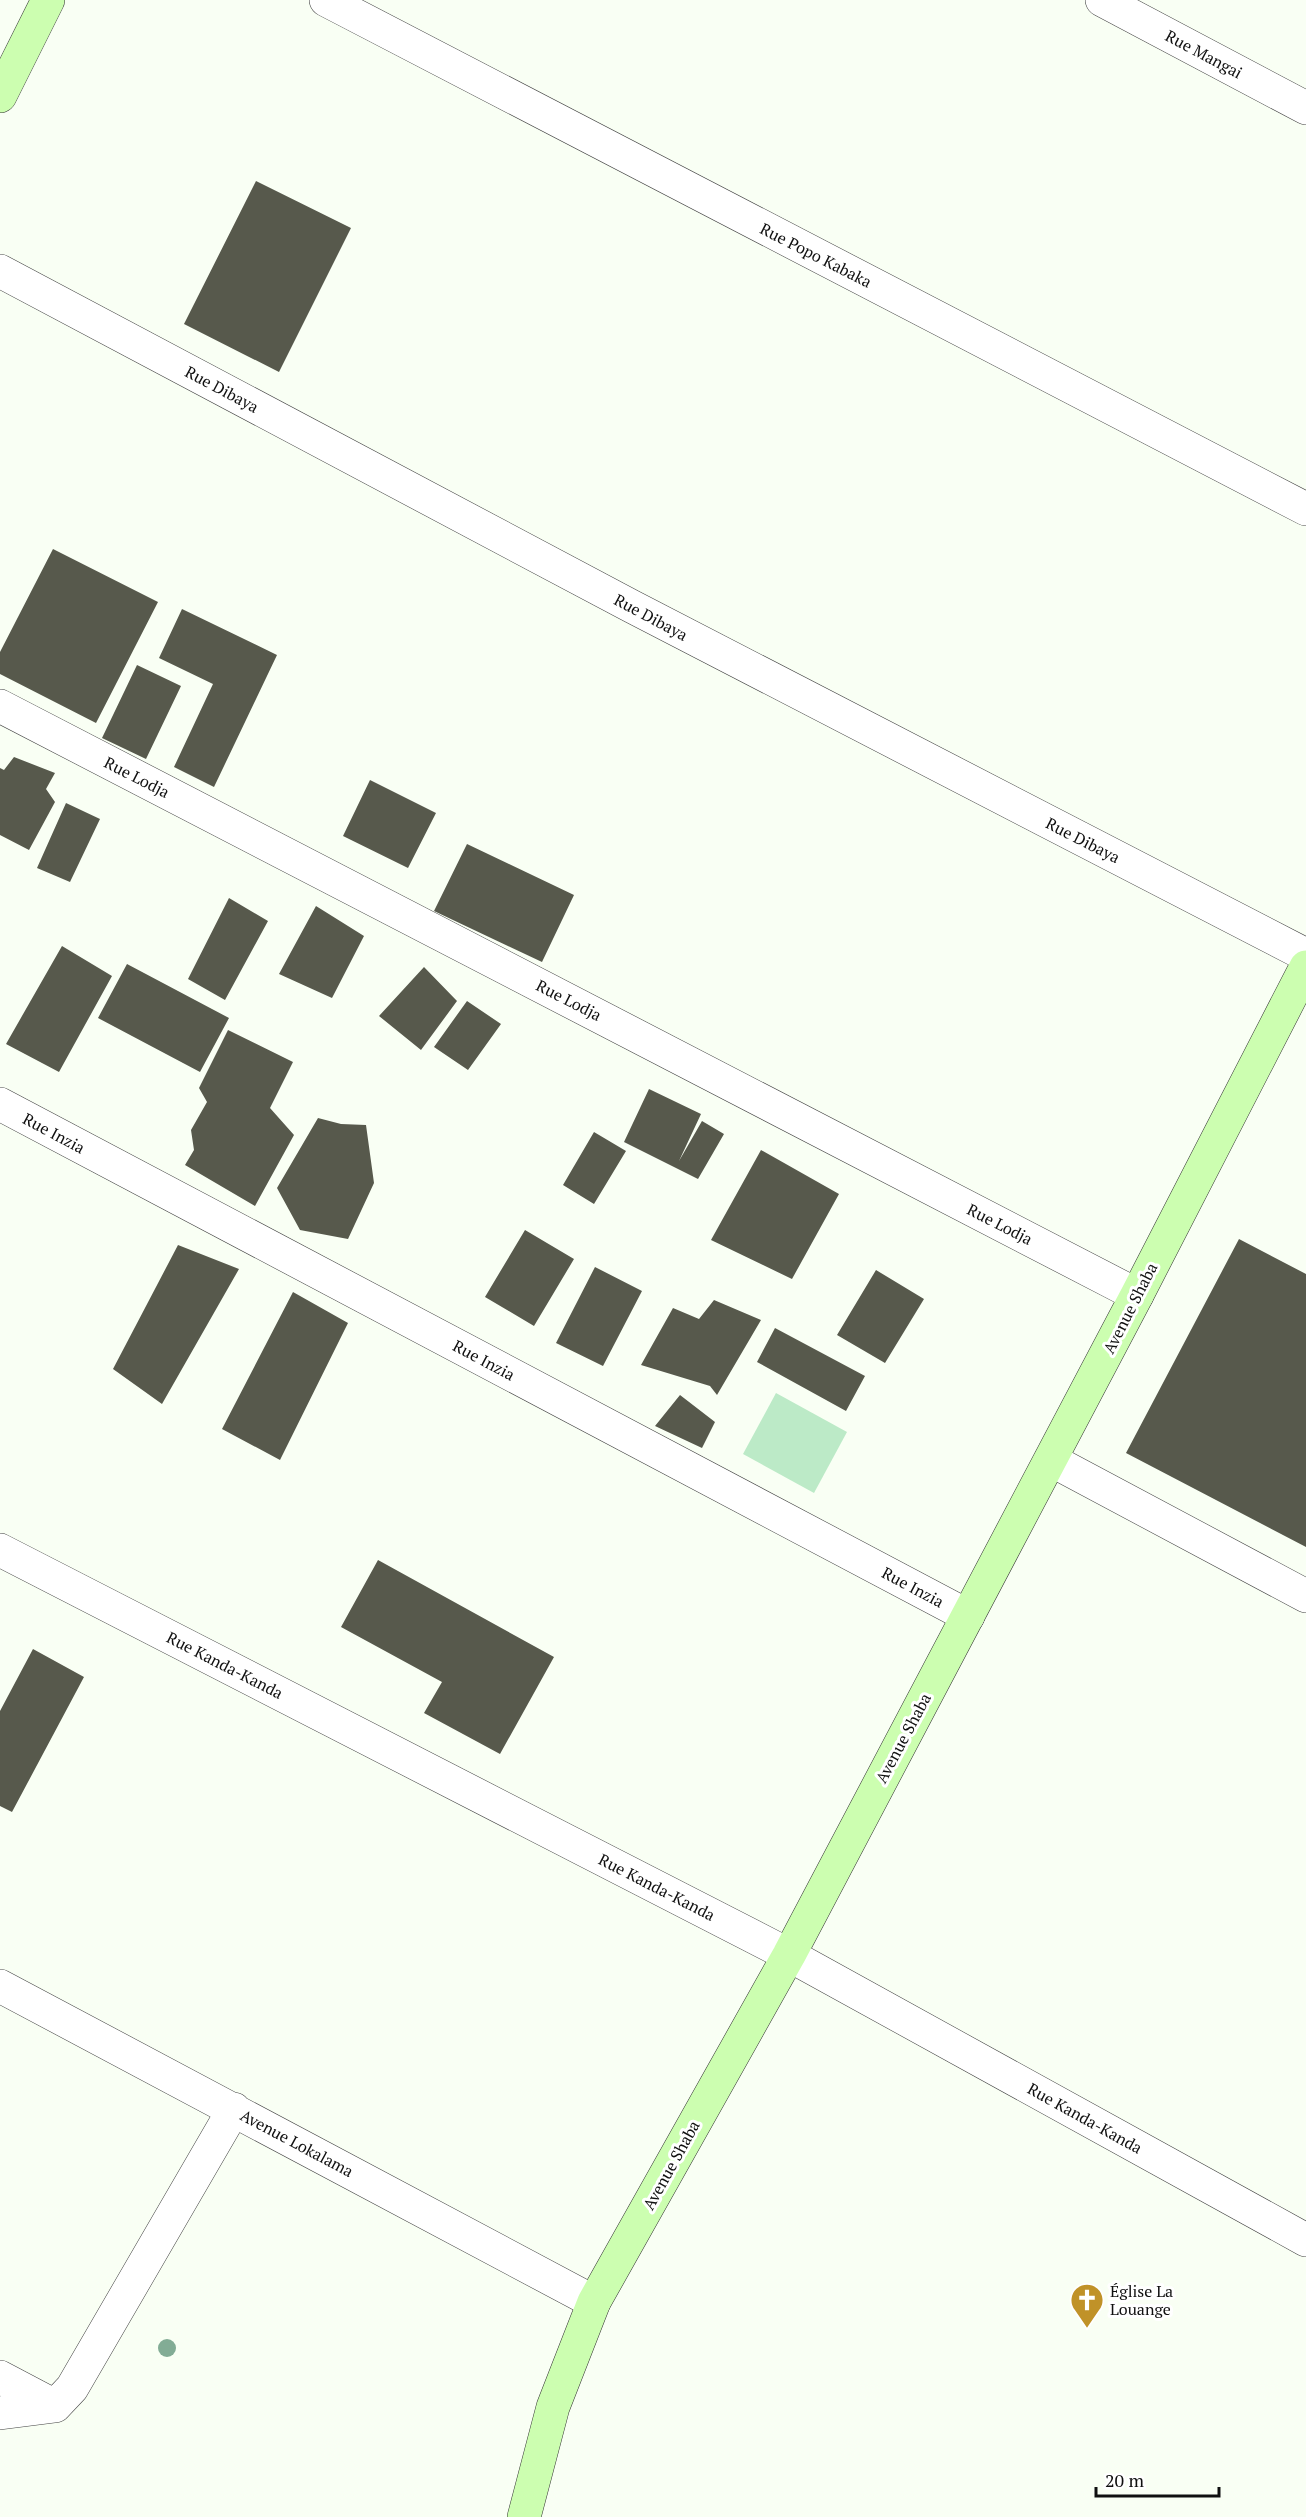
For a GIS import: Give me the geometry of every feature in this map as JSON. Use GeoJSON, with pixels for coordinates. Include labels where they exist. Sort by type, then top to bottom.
{"type":"FeatureCollection","features":[{"type":"Feature","properties":{"kind":"street"},"geometry":{"type":"LineString","coordinates":[[0,96],[48,0]]}},
{"type":"Feature","properties":{"kind":"street","name":"Rue Popo Kabaka"},"geometry":{"type":"LineString","coordinates":[[326,0],[1306,509]]}},
{"type":"Feature","properties":{"kind":"street","name":"Rue Mangai"},"geometry":{"type":"LineString","coordinates":[[1102,0],[1306,108]]}},
{"type":"Feature","properties":{"kind":"street","name":"Rue Dibaya"},"geometry":{"type":"LineString","coordinates":[[0,271],[631,606],[1306,955]]}},
{"type":"Feature","properties":{"kind":"street","name":"Rue Lodja"},"geometry":{"type":"LineString","coordinates":[[0,706],[1137,1295]]}},
{"type":"Feature","properties":{"kind":"street","name":"Avenue Shaba"},"geometry":{"type":"LineString","coordinates":[[524,2517],[553,2407],[594,2302],[789,1955],[1051,1460],[1306,968]]}},
{"type":"Feature","properties":{"kind":"street","name":"Rue Inzia"},"geometry":{"type":"LineString","coordinates":[[0,1104],[968,1616]]}},
{"type":"Feature","properties":{"kind":"street"},"geometry":{"type":"LineString","coordinates":[[1051,1460],[1306,1596]]}},
{"type":"Feature","properties":{"kind":"street","name":"Rue Kanda-Kanda"},"geometry":{"type":"LineString","coordinates":[[0,1550],[789,1955],[1306,2240]]}},
{"type":"Feature","properties":{"kind":"street","name":"Avenue Lokalama"},"geometry":{"type":"LineString","coordinates":[[0,1986],[594,2302]]}},
{"type":"Feature","properties":{"kind":"street"},"geometry":{"type":"LineString","coordinates":[[0,2413],[56,2406],[72,2388],[234,2109]]}},
{"type":"Feature","properties":{"kind":"street"},"geometry":{"type":"LineString","coordinates":[[0,2378],[56,2406]]}},
{"type":"Feature","properties":{"kind":"green space"},"geometry":{"type":"Polygon","coordinates":[[[776,1393],[847,1432],[814,1493],[743,1454],[776,1393]]]}},
{"type":"Feature","properties":{"kind":"building"},"geometry":{"type":"Polygon","coordinates":[[[256,181],[351,228],[279,372],[184,324],[256,181]]]}},
{"type":"Feature","properties":{"kind":"building"},"geometry":{"type":"Polygon","coordinates":[[[53,549],[158,602],[96,723],[0,674],[0,652],[53,549]]]}},
{"type":"Feature","properties":{"kind":"building"},"geometry":{"type":"Polygon","coordinates":[[[182,609],[277,655],[214,787],[174,767],[213,684],[159,658],[182,609]]]}},
{"type":"Feature","properties":{"kind":"building"},"geometry":{"type":"Polygon","coordinates":[[[137,665],[181,686],[146,759],[102,738],[137,665]]]}},
{"type":"Feature","properties":{"kind":"building"},"geometry":{"type":"Polygon","coordinates":[[[14,757],[55,773],[46,789],[55,802],[29,850],[0,835],[0,768],[4,770],[14,757]]]}},
{"type":"Feature","properties":{"kind":"building"},"geometry":{"type":"Polygon","coordinates":[[[370,780],[436,813],[408,868],[343,836],[370,780]]]}},
{"type":"Feature","properties":{"kind":"building"},"geometry":{"type":"Polygon","coordinates":[[[66,803],[100,819],[70,882],[37,868],[66,803]]]}},
{"type":"Feature","properties":{"kind":"building"},"geometry":{"type":"Polygon","coordinates":[[[467,844],[574,895],[542,962],[434,911],[467,844]]]}},
{"type":"Feature","properties":{"kind":"building"},"geometry":{"type":"Polygon","coordinates":[[[229,898],[268,921],[225,1000],[188,979],[229,898]]]}},
{"type":"Feature","properties":{"kind":"building"},"geometry":{"type":"Polygon","coordinates":[[[316,906],[364,936],[332,998],[279,974],[316,906]]]}},
{"type":"Feature","properties":{"kind":"building"},"geometry":{"type":"Polygon","coordinates":[[[62,946],[112,976],[59,1072],[6,1044],[62,946]]]}},
{"type":"Feature","properties":{"kind":"building"},"geometry":{"type":"Polygon","coordinates":[[[127,964],[229,1018],[200,1072],[98,1018],[127,964]]]}},
{"type":"Feature","properties":{"kind":"building"},"geometry":{"type":"Polygon","coordinates":[[[424,967],[457,1001],[421,1050],[379,1016],[424,967]]]}},
{"type":"Feature","properties":{"kind":"building"},"geometry":{"type":"Polygon","coordinates":[[[467,1001],[501,1024],[468,1070],[434,1047],[467,1001]]]}},
{"type":"Feature","properties":{"kind":"building"},"geometry":{"type":"Polygon","coordinates":[[[228,1030],[293,1062],[270,1108],[294,1135],[255,1206],[185,1165],[194,1150],[191,1130],[207,1102],[199,1088],[228,1030]]]}},
{"type":"Feature","properties":{"kind":"building"},"geometry":{"type":"Polygon","coordinates":[[[649,1089],[701,1114],[679,1161],[702,1121],[724,1134],[698,1179],[624,1142],[649,1089]]]}},
{"type":"Feature","properties":{"kind":"building"},"geometry":{"type":"Polygon","coordinates":[[[318,1118],[341,1124],[366,1125],[374,1183],[348,1239],[300,1230],[277,1188],[318,1118]]]}},
{"type":"Feature","properties":{"kind":"building"},"geometry":{"type":"Polygon","coordinates":[[[594,1132],[626,1151],[594,1204],[563,1185],[594,1132]]]}},
{"type":"Feature","properties":{"kind":"building"},"geometry":{"type":"Polygon","coordinates":[[[761,1150],[839,1194],[792,1279],[711,1240],[761,1150]]]}},
{"type":"Feature","properties":{"kind":"building"},"geometry":{"type":"Polygon","coordinates":[[[525,1230],[574,1259],[534,1326],[485,1297],[525,1230]]]}},
{"type":"Feature","properties":{"kind":"building"},"geometry":{"type":"Polygon","coordinates":[[[1239,1239],[1306,1274],[1306,1547],[1126,1453],[1239,1239]]]}},
{"type":"Feature","properties":{"kind":"building"},"geometry":{"type":"Polygon","coordinates":[[[178,1245],[239,1269],[162,1404],[113,1369],[178,1245]]]}},
{"type":"Feature","properties":{"kind":"building"},"geometry":{"type":"Polygon","coordinates":[[[595,1267],[642,1291],[603,1366],[556,1343],[595,1267]]]}},
{"type":"Feature","properties":{"kind":"building"},"geometry":{"type":"Polygon","coordinates":[[[876,1270],[924,1299],[885,1363],[837,1335],[876,1270]]]}},
{"type":"Feature","properties":{"kind":"building"},"geometry":{"type":"Polygon","coordinates":[[[293,1292],[348,1323],[280,1460],[222,1429],[293,1292]]]}},
{"type":"Feature","properties":{"kind":"building"},"geometry":{"type":"Polygon","coordinates":[[[714,1300],[761,1320],[717,1395],[710,1386],[641,1365],[673,1308],[699,1319],[714,1300]]]}},
{"type":"Feature","properties":{"kind":"building"},"geometry":{"type":"Polygon","coordinates":[[[775,1328],[865,1376],[846,1411],[757,1362],[775,1328]]]}},
{"type":"Feature","properties":{"kind":"building"},"geometry":{"type":"Polygon","coordinates":[[[680,1395],[715,1422],[702,1448],[655,1426],[680,1395]]]}},
{"type":"Feature","properties":{"kind":"building"},"geometry":{"type":"Polygon","coordinates":[[[378,1560],[554,1657],[500,1754],[424,1713],[442,1682],[341,1627],[378,1560]]]}},
{"type":"Feature","properties":{"kind":"building"},"geometry":{"type":"Polygon","coordinates":[[[33,1649],[84,1677],[12,1812],[0,1806],[0,1711],[33,1649]]]}},
{"type":"Feature","properties":{"kind":"place","name":"Église La Louange"},"geometry":{"type":"Point","coordinates":[1087,2329]}}]}
